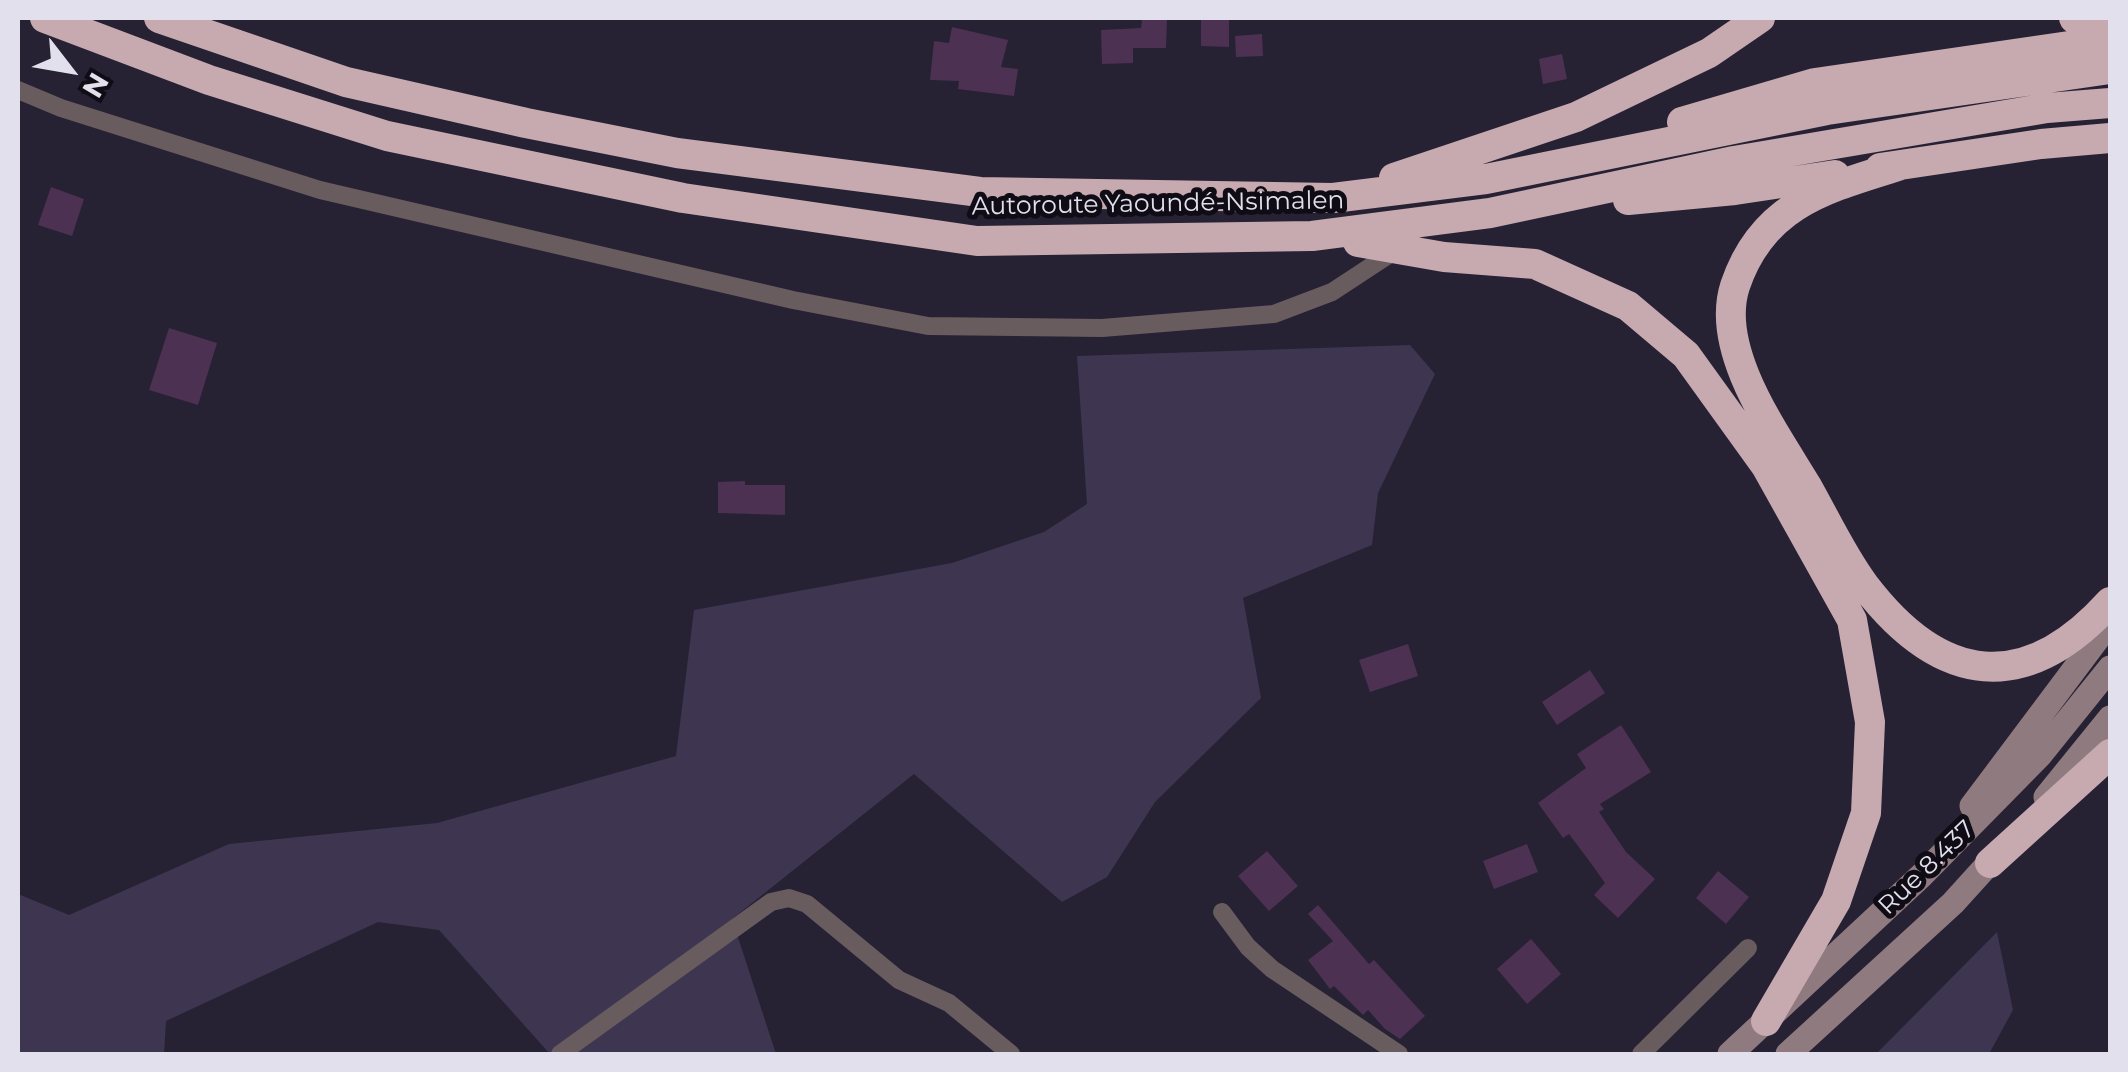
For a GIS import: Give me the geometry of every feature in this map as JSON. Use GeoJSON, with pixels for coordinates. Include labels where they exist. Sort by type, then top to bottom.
{"type":"FeatureCollection","features":[{"type":"Feature","properties":{"kind":"highway","name":"Autoroute Yaoundé-Nsimalen"},"geometry":{"type":"LineString","coordinates":[[45,18],[208,80],[387,136],[683,198],[977,240],[1312,236],[1490,213],[1734,161],[2047,108],[2110,103]]}},
{"type":"Feature","properties":{"kind":"highway","name":"Autoroute Yaoundé-Nsimalen"},"geometry":{"type":"LineString","coordinates":[[159,18],[346,82],[677,153],[980,192],[1333,198],[1486,180],[1827,110],[2110,69]]}},
{"type":"Feature","properties":{"kind":"highway"},"geometry":{"type":"LineString","coordinates":[[1333,198],[1576,117],[1709,54],[1760,18]]}},
{"type":"Feature","properties":{"kind":"highway"},"geometry":{"type":"LineString","coordinates":[[2074,18],[2110,25]]}},
{"type":"Feature","properties":{"kind":"highway"},"geometry":{"type":"LineString","coordinates":[[1486,180],[1816,82],[2110,40]]}},
{"type":"Feature","properties":{"kind":"highway"},"geometry":{"type":"LineString","coordinates":[[1490,213],[1735,190],[2041,144],[2110,138]]}},
{"type":"Feature","properties":{"kind":"highway"},"geometry":{"type":"LineString","coordinates":[[1898,166],[1820,190],[1765,229],[1756,243],[1734,289],[1731,323],[1738,356],[1753,394],[1862,583],[1893,620],[1923,646],[1962,664],[2010,668],[2053,652],[2085,630],[2110,602]]}},
{"type":"Feature","properties":{"kind":"highway"},"geometry":{"type":"LineString","coordinates":[[1312,236],[1401,247],[1444,257],[1535,264],[1628,306],[1686,355],[1766,466],[1852,620],[1870,722],[1866,813],[1836,900],[1766,1021]]}},
{"type":"Feature","properties":{"kind":"highway"},"geometry":{"type":"LineString","coordinates":[[1990,863],[2110,754]]}},
{"type":"Feature","properties":{"kind":"main road"},"geometry":{"type":"LineString","coordinates":[[1922,874],[2110,622]]}},
{"type":"Feature","properties":{"kind":"main road","name":"Rue 8.437"},"geometry":{"type":"LineString","coordinates":[[1730,1054],[1922,874],[2040,755],[2110,668]]}},
{"type":"Feature","properties":{"kind":"main road","name":"Rue 8.437"},"geometry":{"type":"LineString","coordinates":[[1788,1054],[1953,903],[2110,718]]}},
{"type":"Feature","properties":{"kind":"street"},"geometry":{"type":"LineString","coordinates":[[18,90],[61,108],[320,190],[793,300],[928,326],[1102,328],[1274,314],[1332,292],[1401,247]]}},
{"type":"Feature","properties":{"kind":"street"},"geometry":{"type":"LineString","coordinates":[[560,1054],[771,902],[789,898],[808,904],[899,980],[949,1003],[1011,1054]]}},
{"type":"Feature","properties":{"kind":"street"},"geometry":{"type":"LineString","coordinates":[[1222,912],[1248,947],[1272,969],[1399,1054]]}},
{"type":"Feature","properties":{"kind":"street"},"geometry":{"type":"LineString","coordinates":[[1641,1054],[1748,948]]}},
{"type":"Feature","properties":{"kind":"shaded area"},"geometry":{"type":"Polygon","coordinates":[[[1410,345],[1435,374],[1378,493],[1372,545],[1243,598],[1261,698],[1155,802],[1107,877],[1062,902],[914,774],[732,919],[776,1054],[550,1054],[439,930],[378,922],[166,1021],[164,1054],[18,1054],[18,894],[69,915],[229,844],[437,823],[676,756],[694,610],[952,563],[1044,532],[1087,504],[1077,356],[1410,345]]]}},
{"type":"Feature","properties":{"kind":"shaded area"},"geometry":{"type":"Polygon","coordinates":[[[1997,932],[2013,1010],[1989,1054],[1876,1054],[1997,932]]]}},
{"type":"Feature","properties":{"kind":"building"},"geometry":{"type":"Polygon","coordinates":[[[1201,18],[1229,18],[1229,47],[1201,46],[1201,18]]]}},
{"type":"Feature","properties":{"kind":"building"},"geometry":{"type":"Polygon","coordinates":[[[1142,19],[1167,20],[1166,48],[1133,48],[1133,63],[1102,64],[1101,30],[1141,28],[1142,19]]]}},
{"type":"Feature","properties":{"kind":"building"},"geometry":{"type":"Polygon","coordinates":[[[952,27],[1008,40],[1001,67],[1018,69],[1014,96],[958,89],[959,81],[930,80],[934,41],[949,43],[952,27]]]}},
{"type":"Feature","properties":{"kind":"building"},"geometry":{"type":"Polygon","coordinates":[[[1262,34],[1263,56],[1236,57],[1235,36],[1262,34]]]}},
{"type":"Feature","properties":{"kind":"building"},"geometry":{"type":"Polygon","coordinates":[[[1562,54],[1567,79],[1543,84],[1539,59],[1562,54]]]}},
{"type":"Feature","properties":{"kind":"building"},"geometry":{"type":"Polygon","coordinates":[[[51,187],[84,199],[72,236],[38,225],[51,187]]]}},
{"type":"Feature","properties":{"kind":"building"},"geometry":{"type":"Polygon","coordinates":[[[169,328],[217,343],[198,405],[149,390],[169,328]]]}},
{"type":"Feature","properties":{"kind":"building"},"geometry":{"type":"Polygon","coordinates":[[[745,481],[745,485],[785,485],[785,515],[718,513],[718,482],[745,481]]]}},
{"type":"Feature","properties":{"kind":"building"},"geometry":{"type":"Polygon","coordinates":[[[1408,644],[1418,676],[1370,692],[1359,660],[1408,644]]]}},
{"type":"Feature","properties":{"kind":"building"},"geometry":{"type":"Polygon","coordinates":[[[1590,670],[1605,693],[1557,725],[1542,702],[1590,670]]]}},
{"type":"Feature","properties":{"kind":"building"},"geometry":{"type":"Polygon","coordinates":[[[1621,725],[1651,772],[1600,804],[1604,809],[1599,812],[1626,852],[1655,879],[1618,918],[1594,895],[1605,883],[1569,834],[1563,838],[1538,803],[1586,768],[1577,754],[1621,725]]]}},
{"type":"Feature","properties":{"kind":"building"},"geometry":{"type":"Polygon","coordinates":[[[1527,844],[1538,872],[1494,889],[1483,861],[1527,844]]]}},
{"type":"Feature","properties":{"kind":"building"},"geometry":{"type":"Polygon","coordinates":[[[1267,851],[1298,886],[1269,911],[1238,876],[1267,851]]]}},
{"type":"Feature","properties":{"kind":"building"},"geometry":{"type":"Polygon","coordinates":[[[1718,871],[1749,897],[1726,924],[1696,898],[1718,871]]]}},
{"type":"Feature","properties":{"kind":"building"},"geometry":{"type":"Polygon","coordinates":[[[1318,905],[1369,964],[1374,960],[1425,1016],[1400,1039],[1368,1010],[1363,1015],[1334,986],[1330,989],[1308,960],[1333,941],[1308,914],[1318,905]]]}},
{"type":"Feature","properties":{"kind":"building"},"geometry":{"type":"Polygon","coordinates":[[[1531,939],[1561,974],[1527,1004],[1497,969],[1531,939]]]}}]}
